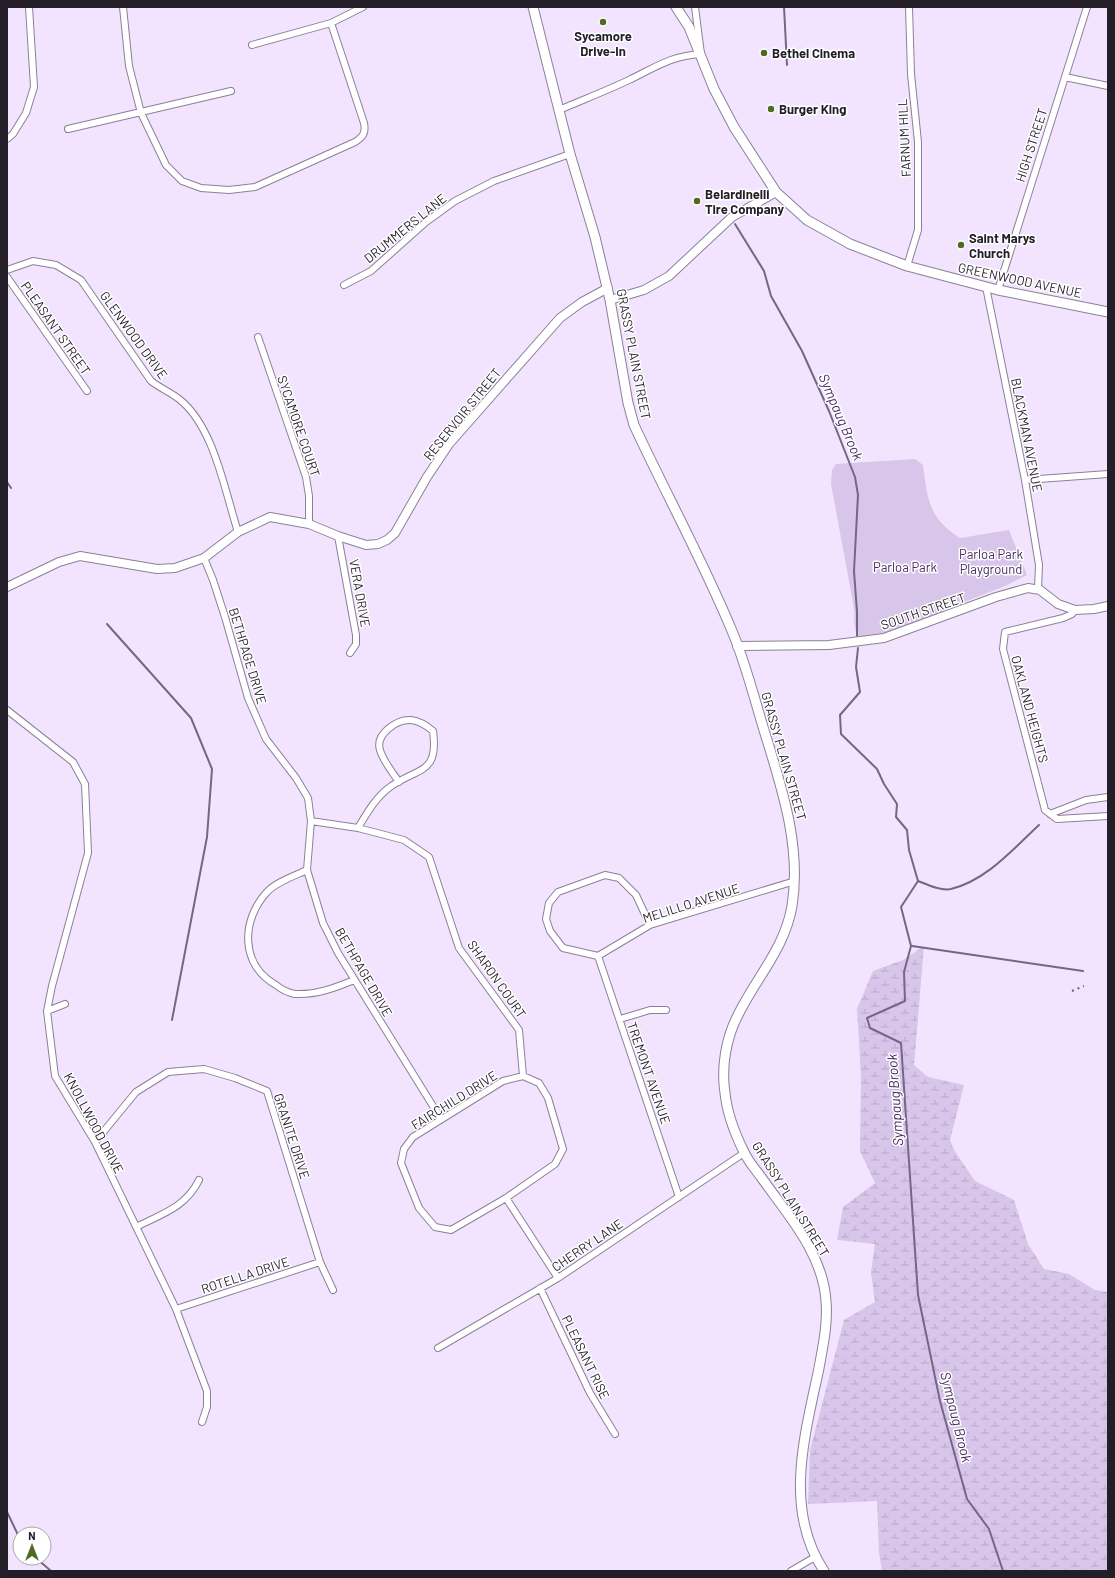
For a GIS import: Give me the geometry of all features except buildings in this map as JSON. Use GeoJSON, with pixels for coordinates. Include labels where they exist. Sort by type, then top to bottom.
{"type":"FeatureCollection","features":[{"type":"Feature","properties":{"kind":"main road","name":"GRASSY PLAIN STREET"},"geometry":{"type":"LineString","coordinates":[[533,7],[570,154],[595,237],[608,288],[621,369],[634,425],[733,633],[786,805],[793,836],[795,881],[792,907],[785,932],[774,957],[738,1015],[728,1040],[724,1066],[725,1093],[731,1118],[744,1153],[813,1253],[824,1286],[826,1316],[823,1346],[804,1443],[800,1472],[801,1504],[805,1530],[815,1557],[824,1571]]}},
{"type":"Feature","properties":{"kind":"main road","name":"GREENWOOD AVENUE"},"geometry":{"type":"LineString","coordinates":[[676,7],[689,27],[714,89],[734,127],[776,192],[807,220],[827,232],[907,266],[998,290],[1108,312]]}},
{"type":"Feature","properties":{"kind":"street"},"geometry":{"type":"LineString","coordinates":[[7,139],[13,134],[26,113],[34,87],[29,7]]}},
{"type":"Feature","properties":{"kind":"street"},"geometry":{"type":"LineString","coordinates":[[123,7],[123,19],[129,66],[141,113],[166,165],[182,181],[201,188],[229,190],[255,187],[363,137],[366,130],[331,23]]}},
{"type":"Feature","properties":{"kind":"street"},"geometry":{"type":"LineString","coordinates":[[252,45],[331,23],[363,7]]}},
{"type":"Feature","properties":{"kind":"street"},"geometry":{"type":"LineString","coordinates":[[559,110],[630,80],[669,59],[686,55],[701,54],[695,7]]}},
{"type":"Feature","properties":{"kind":"street","name":"FARNUM HILL"},"geometry":{"type":"LineString","coordinates":[[907,266],[918,230],[918,142],[911,74],[908,7]]}},
{"type":"Feature","properties":{"kind":"street","name":"HIGH STREET"},"geometry":{"type":"LineString","coordinates":[[998,290],[1087,7]]}},
{"type":"Feature","properties":{"kind":"street"},"geometry":{"type":"LineString","coordinates":[[1065,77],[1108,86]]}},
{"type":"Feature","properties":{"kind":"street"},"geometry":{"type":"LineString","coordinates":[[68,129],[231,91]]}},
{"type":"Feature","properties":{"kind":"street","name":"DRUMMERS LANE"},"geometry":{"type":"LineString","coordinates":[[344,285],[371,271],[426,222],[455,201],[494,181],[570,154]]}},
{"type":"Feature","properties":{"kind":"street"},"geometry":{"type":"LineString","coordinates":[[610,300],[644,290],[669,276],[732,217],[776,192]]}},
{"type":"Feature","properties":{"kind":"street","name":"GLENWOOD DRIVE"},"geometry":{"type":"LineString","coordinates":[[7,270],[33,261],[56,265],[81,280],[151,381],[161,389],[179,399],[195,415],[209,436],[238,532]]}},
{"type":"Feature","properties":{"kind":"street","name":"PLEASANT STREET"},"geometry":{"type":"LineString","coordinates":[[7,277],[87,391]]}},
{"type":"Feature","properties":{"kind":"street","name":"BLACKMAN AVENUE"},"geometry":{"type":"LineString","coordinates":[[986,287],[1025,480],[1039,564],[1038,589]]}},
{"type":"Feature","properties":{"kind":"street","name":"RESERVOIR STREET"},"geometry":{"type":"LineString","coordinates":[[7,587],[59,562],[80,556],[157,569],[175,568],[204,558],[238,532],[270,517],[310,524],[338,536],[366,545],[378,544],[387,540],[395,533],[427,477],[449,444],[560,318],[582,302],[608,288]]}},
{"type":"Feature","properties":{"kind":"street","name":"SYCAMORE COURT"},"geometry":{"type":"LineString","coordinates":[[258,337],[306,477],[310,496],[310,524]]}},
{"type":"Feature","properties":{"kind":"street"},"geometry":{"type":"LineString","coordinates":[[1025,480],[1108,474]]}},
{"type":"Feature","properties":{"kind":"street","name":"VERA DRIVE"},"geometry":{"type":"LineString","coordinates":[[338,536],[356,635],[356,644],[350,654]]}},
{"type":"Feature","properties":{"kind":"street","name":"BETHPAGE DRIVE"},"geometry":{"type":"LineString","coordinates":[[204,558],[220,602],[248,698],[266,739],[296,778],[308,798],[311,821],[306,870],[324,923],[338,953],[354,980],[441,1119]]}},
{"type":"Feature","properties":{"kind":"street","name":"SOUTH STREET"},"geometry":{"type":"LineString","coordinates":[[737,646],[829,645],[884,638],[996,597],[1028,588],[1038,589]]}},
{"type":"Feature","properties":{"kind":"street"},"geometry":{"type":"LineString","coordinates":[[1038,589],[1058,604],[1075,610],[1094,609],[1108,606]]}},
{"type":"Feature","properties":{"kind":"street","name":"OAKLAND HEIGHTS"},"geometry":{"type":"LineString","coordinates":[[1050,814],[1044,809],[1002,649],[1005,632],[1063,618],[1072,614],[1075,610]]}},
{"type":"Feature","properties":{"kind":"street","name":"KNOLLWOOD DRIVE"},"geometry":{"type":"LineString","coordinates":[[7,710],[73,762],[85,784],[88,853],[52,986],[47,1011],[55,1076],[95,1142],[176,1309],[207,1390],[207,1407],[202,1422]]}},
{"type":"Feature","properties":{"kind":"street"},"geometry":{"type":"LineString","coordinates":[[358,828],[370,808],[390,787],[427,768],[432,758],[435,744],[433,731],[424,723],[410,720],[393,725],[384,733],[380,741],[380,750],[399,782]]}},
{"type":"Feature","properties":{"kind":"street"},"geometry":{"type":"LineString","coordinates":[[1050,814],[1086,800],[1108,797]]}},
{"type":"Feature","properties":{"kind":"street"},"geometry":{"type":"LineString","coordinates":[[1050,814],[1057,819],[1108,816]]}},
{"type":"Feature","properties":{"kind":"street","name":"SHARON COURT"},"geometry":{"type":"LineString","coordinates":[[311,821],[358,828],[404,840],[429,857],[459,948],[519,1030],[523,1076]]}},
{"type":"Feature","properties":{"kind":"street"},"geometry":{"type":"LineString","coordinates":[[306,870],[267,891],[251,914],[247,935],[251,956],[268,981],[293,994],[315,993],[354,980]]}},
{"type":"Feature","properties":{"kind":"street"},"geometry":{"type":"LineString","coordinates":[[598,956],[563,948],[550,931],[546,919],[549,904],[558,892],[605,875],[619,878],[636,895],[650,925]]}},
{"type":"Feature","properties":{"kind":"street","name":"MELILLO AVENUE"},"geometry":{"type":"LineString","coordinates":[[598,956],[650,925],[795,881]]}},
{"type":"Feature","properties":{"kind":"street","name":"TREMONT AVENUE"},"geometry":{"type":"LineString","coordinates":[[598,956],[679,1197]]}},
{"type":"Feature","properties":{"kind":"street"},"geometry":{"type":"LineString","coordinates":[[47,1011],[65,1004]]}},
{"type":"Feature","properties":{"kind":"street"},"geometry":{"type":"LineString","coordinates":[[620,1019],[650,1010],[666,1010]]}},
{"type":"Feature","properties":{"kind":"street","name":"GRANITE DRIVE"},"geometry":{"type":"LineString","coordinates":[[95,1142],[136,1092],[168,1072],[204,1069],[236,1078],[267,1091],[320,1262],[333,1290]]}},
{"type":"Feature","properties":{"kind":"street","name":"FAIRCHILD DRIVE"},"geometry":{"type":"LineString","coordinates":[[523,1076],[539,1083],[548,1098],[563,1149],[555,1164],[506,1198],[451,1230],[435,1227],[419,1208],[401,1163],[404,1149],[413,1137],[503,1080],[523,1076]]}},
{"type":"Feature","properties":{"kind":"street","name":"CHERRY LANE"},"geometry":{"type":"LineString","coordinates":[[438,1348],[558,1278],[744,1153]]}},
{"type":"Feature","properties":{"kind":"street"},"geometry":{"type":"LineString","coordinates":[[136,1227],[180,1206],[193,1192],[199,1180]]}},
{"type":"Feature","properties":{"kind":"street"},"geometry":{"type":"LineString","coordinates":[[506,1198],[558,1278]]}},
{"type":"Feature","properties":{"kind":"street","name":"ROTELLA DRIVE"},"geometry":{"type":"LineString","coordinates":[[176,1309],[320,1262]]}},
{"type":"Feature","properties":{"kind":"street","name":"PLEASANT RISE"},"geometry":{"type":"LineString","coordinates":[[540,1288],[590,1393],[614,1434]]}},
{"type":"Feature","properties":{"kind":"street"},"geometry":{"type":"LineString","coordinates":[[791,1571],[815,1557]]}},
{"type":"Feature","properties":{"kind":"green space","name":"Parloa Park"},"geometry":{"type":"Polygon","coordinates":[[[915,459],[923,465],[928,498],[931,507],[942,523],[960,538],[1009,530],[1027,575],[1005,586],[959,604],[942,614],[880,635],[861,638],[856,632],[854,624],[854,608],[831,484],[832,470],[836,464],[915,459]]]}},
{"type":"Feature","properties":{"kind":"green space"},"geometry":{"type":"Polygon","coordinates":[[[924,946],[914,1065],[928,1077],[964,1085],[950,1140],[954,1150],[975,1181],[1014,1200],[1028,1244],[1044,1269],[1069,1274],[1095,1290],[1108,1292],[1108,1571],[882,1571],[879,1553],[877,1501],[808,1504],[810,1450],[844,1320],[875,1302],[871,1273],[875,1244],[837,1240],[843,1207],[875,1183],[860,1151],[861,1075],[857,1009],[873,971],[903,960],[924,946]]]}},
{"type":"Feature","properties":{"kind":"waterway","name":"Sympaug Brook"},"geometry":{"type":"LineString","coordinates":[[784,7],[787,65]]}},
{"type":"Feature","properties":{"kind":"waterway","name":"Sympaug Brook"},"geometry":{"type":"LineString","coordinates":[[735,224],[764,271],[771,296],[802,351],[829,411],[855,477],[858,495],[854,571],[857,636]]}},
{"type":"Feature","properties":{"kind":"waterway"},"geometry":{"type":"LineString","coordinates":[[7,482],[11,488]]}},
{"type":"Feature","properties":{"kind":"waterway"},"geometry":{"type":"LineString","coordinates":[[107,624],[191,718],[212,769],[207,837],[172,1020]]}},
{"type":"Feature","properties":{"kind":"waterway","name":"Sympaug Brook"},"geometry":{"type":"LineString","coordinates":[[858,648],[856,667],[860,692],[840,715],[841,734],[877,769],[884,784],[897,804],[896,817],[907,830],[909,850],[918,881],[901,907],[911,946],[904,972],[905,1001],[867,1018],[870,1028],[901,1043],[918,1295],[940,1401],[967,1499],[989,1529],[1003,1571]]}},
{"type":"Feature","properties":{"kind":"waterway"},"geometry":{"type":"LineString","coordinates":[[918,881],[943,889],[951,889],[964,885],[976,879],[999,863],[1039,825]]}},
{"type":"Feature","properties":{"kind":"waterway"},"geometry":{"type":"LineString","coordinates":[[912,946],[1083,971]]}},
{"type":"Feature","properties":{"kind":"waterway"},"geometry":{"type":"LineString","coordinates":[[7,1512],[14,1526]]}},
{"type":"Feature","properties":{"kind":"waterway"},"geometry":{"type":"LineString","coordinates":[[45,1566],[51,1571]]}},
{"type":"Feature","properties":{"kind":"railway"},"geometry":{"type":"LineString","coordinates":[[1072,991],[1084,986]]}},
{"type":"Feature","properties":{"kind":"place","name":"Sycamore Drive-In"},"geometry":{"type":"Point","coordinates":[603,22]}},
{"type":"Feature","properties":{"kind":"place","name":"Bethel Cinema"},"geometry":{"type":"Point","coordinates":[764,53]}},
{"type":"Feature","properties":{"kind":"place","name":"Burger King"},"geometry":{"type":"Point","coordinates":[771,109]}},
{"type":"Feature","properties":{"kind":"place","name":"Belardinelli Tire Company"},"geometry":{"type":"Point","coordinates":[697,201]}},
{"type":"Feature","properties":{"kind":"place","name":"Saint Marys Church"},"geometry":{"type":"Point","coordinates":[961,245]}},
{"type":"Feature","properties":{"kind":"park label","name":"Parloa Park Playground"},"geometry":{"type":"Point","coordinates":[991,562]}}]}
